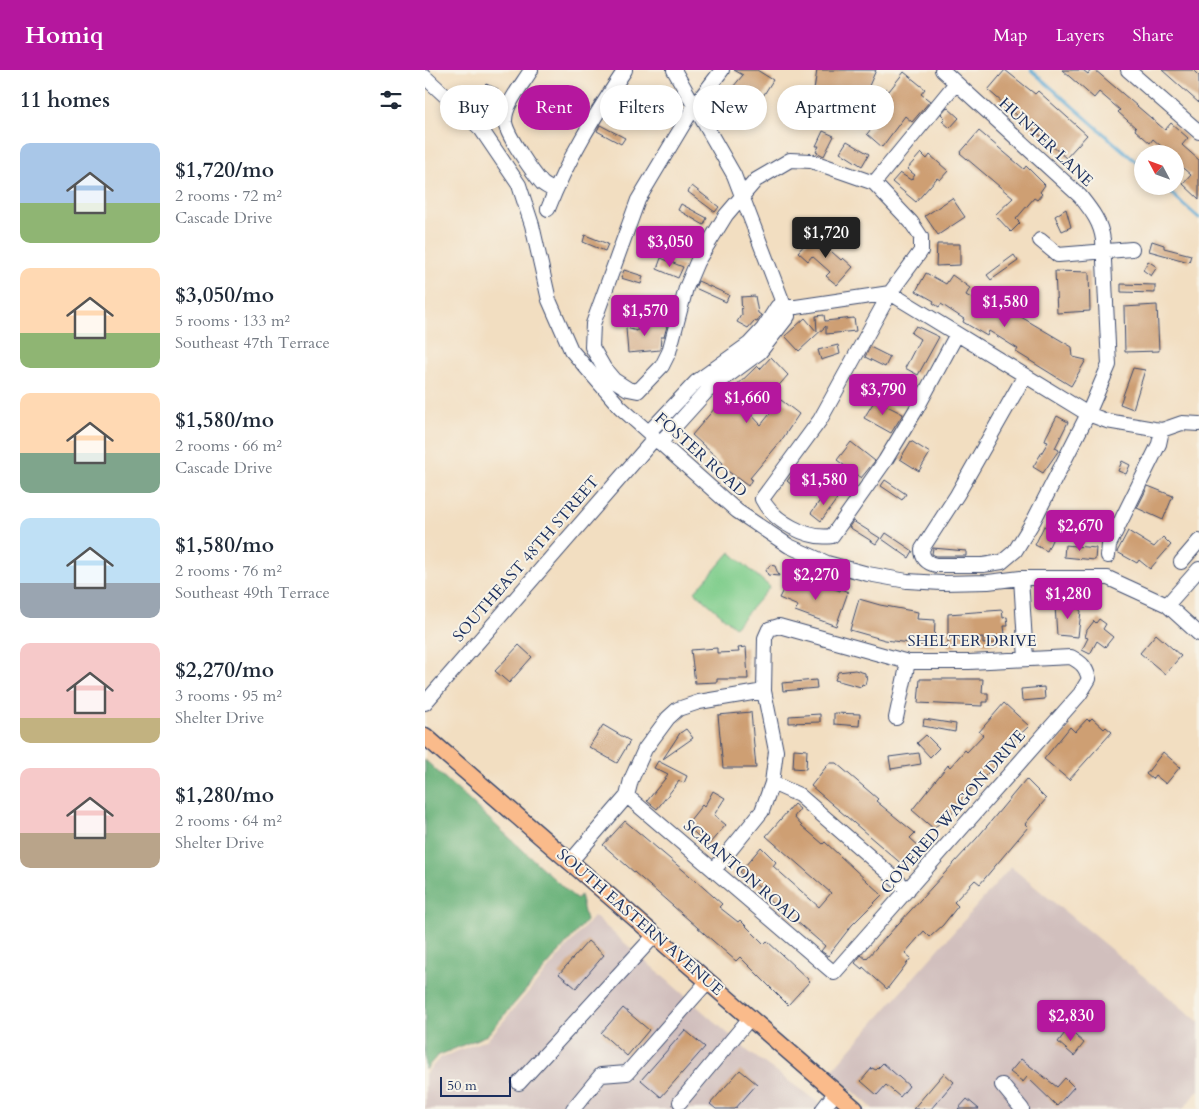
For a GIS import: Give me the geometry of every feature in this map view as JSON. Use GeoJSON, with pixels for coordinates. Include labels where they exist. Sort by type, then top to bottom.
{"type":"FeatureCollection","features":[{"type":"Feature","properties":{"kind":"main road","name":"SOUTH EASTERN AVENUE"},"geometry":{"type":"LineString","coordinates":[[425,736],[855,1109]]}},
{"type":"Feature","properties":{"kind":"street"},"geometry":{"type":"LineString","coordinates":[[531,70],[509,108],[505,122],[508,130],[543,184],[555,191]]}},
{"type":"Feature","properties":{"kind":"street"},"geometry":{"type":"LineString","coordinates":[[548,209],[555,191],[596,112],[625,70]]}},
{"type":"Feature","properties":{"kind":"street"},"geometry":{"type":"LineString","coordinates":[[675,70],[693,102]]}},
{"type":"Feature","properties":{"kind":"street"},"geometry":{"type":"LineString","coordinates":[[710,85],[722,70]]}},
{"type":"Feature","properties":{"kind":"street","name":"HUNTER LANE"},"geometry":{"type":"LineString","coordinates":[[943,70],[1081,196],[1101,228],[1104,253],[1109,365],[1088,414],[1034,520],[1008,558],[995,564],[936,565],[924,559],[922,549],[957,495],[1024,377]]}},
{"type":"Feature","properties":{"kind":"street"},"geometry":{"type":"LineString","coordinates":[[1128,70],[1199,132]]}},
{"type":"Feature","properties":{"kind":"street","name":"FOSTER ROAD"},"geometry":{"type":"LineString","coordinates":[[425,76],[481,129],[519,184],[532,225],[549,300],[571,350],[620,408],[655,437],[737,512],[789,546],[827,563],[868,574],[907,581],[988,582],[1021,578],[1108,578],[1167,605],[1199,634]]}},
{"type":"Feature","properties":{"kind":"street"},"geometry":{"type":"LineString","coordinates":[[874,183],[956,83]]}},
{"type":"Feature","properties":{"kind":"street"},"geometry":{"type":"LineString","coordinates":[[693,108],[638,200],[625,230],[593,324],[592,347],[603,368],[614,380],[628,389],[638,391],[663,366],[686,288],[710,238],[741,195],[756,180],[790,160],[811,161],[874,183],[911,222],[921,237],[921,251],[889,293],[819,420],[762,499],[767,509],[808,535],[821,538],[832,536],[885,461],[917,408],[957,334]]}},
{"type":"Feature","properties":{"kind":"street"},"geometry":{"type":"LineString","coordinates":[[709,130],[734,175],[779,295],[786,306],[796,307],[889,293],[1024,377],[1088,414],[1107,421],[1162,430],[1182,423],[1199,424]]}},
{"type":"Feature","properties":{"kind":"street"},"geometry":{"type":"LineString","coordinates":[[1039,240],[1059,255],[1104,253],[1132,249]]}},
{"type":"Feature","properties":{"kind":"street","name":"SOUTHEAST 48TH STREET"},"geometry":{"type":"LineString","coordinates":[[425,703],[655,437],[696,382],[749,344],[763,329],[777,307],[786,306]]}},
{"type":"Feature","properties":{"kind":"street"},"geometry":{"type":"LineString","coordinates":[[1108,556],[1109,544],[1159,444],[1162,430]]}},
{"type":"Feature","properties":{"kind":"street"},"geometry":{"type":"LineString","coordinates":[[1181,562],[1199,541]]}},
{"type":"Feature","properties":{"kind":"street"},"geometry":{"type":"LineString","coordinates":[[1167,605],[1199,569]]}},
{"type":"Feature","properties":{"kind":"street"},"geometry":{"type":"LineString","coordinates":[[1021,578],[1026,659]]}},
{"type":"Feature","properties":{"kind":"street","name":"SHELTER DRIVE"},"geometry":{"type":"LineString","coordinates":[[764,691],[765,638],[769,629],[779,626],[908,662],[1071,657],[1087,669]]}},
{"type":"Feature","properties":{"kind":"street"},"geometry":{"type":"LineString","coordinates":[[896,718],[908,662]]}},
{"type":"Feature","properties":{"kind":"street","name":"COVERED WAGON DRIVE"},"geometry":{"type":"LineString","coordinates":[[834,974],[1080,694],[1089,679],[1087,669]]}},
{"type":"Feature","properties":{"kind":"street"},"geometry":{"type":"LineString","coordinates":[[570,862],[627,796],[631,780],[655,732],[679,709],[699,702],[764,691],[776,751],[772,782],[761,812],[714,870]]}},
{"type":"Feature","properties":{"kind":"street"},"geometry":{"type":"LineString","coordinates":[[772,782],[799,795],[909,890]]}},
{"type":"Feature","properties":{"kind":"street","name":"SCRANTON ROAD"},"geometry":{"type":"LineString","coordinates":[[627,796],[834,974]]}},
{"type":"Feature","properties":{"kind":"street"},"geometry":{"type":"LineString","coordinates":[[519,1083],[655,935]]}},
{"type":"Feature","properties":{"kind":"street"},"geometry":{"type":"LineString","coordinates":[[573,1109],[601,1075],[627,1073],[708,981]]}},
{"type":"Feature","properties":{"kind":"street"},"geometry":{"type":"LineString","coordinates":[[679,1102],[750,1018]]}},
{"type":"Feature","properties":{"kind":"street"},"geometry":{"type":"LineString","coordinates":[[1001,1085],[1022,1109]]}},
{"type":"Feature","properties":{"kind":"street"},"geometry":{"type":"LineString","coordinates":[[823,1109],[836,1092]]}},
{"type":"Feature","properties":{"kind":"shaded area"},"geometry":{"type":"Polygon","coordinates":[[[1011,867],[1199,1022],[1199,1090],[1183,1109],[873,1109],[831,1071],[1011,867]]]}},
{"type":"Feature","properties":{"kind":"shaded area"},"geometry":{"type":"Polygon","coordinates":[[[594,916],[749,1052],[827,1109],[425,1109],[425,1074],[440,1058],[488,1039],[594,916]]]}},
{"type":"Feature","properties":{"kind":"green space"},"geometry":{"type":"Polygon","coordinates":[[[730,552],[770,587],[735,627],[695,592],[730,552]]]}},
{"type":"Feature","properties":{"kind":"green space"},"geometry":{"type":"Polygon","coordinates":[[[425,760],[577,900],[580,895],[586,921],[487,1035],[437,1056],[425,1070],[425,760]]]}},
{"type":"Feature","properties":{"kind":"building"},"geometry":{"type":"Polygon","coordinates":[[[734,70],[757,70],[773,80],[767,90],[767,85],[735,85],[743,75],[734,70]]]}},
{"type":"Feature","properties":{"kind":"building"},"geometry":{"type":"Polygon","coordinates":[[[817,70],[876,70],[869,85],[815,85],[817,70]]]}},
{"type":"Feature","properties":{"kind":"building"},"geometry":{"type":"Polygon","coordinates":[[[1005,70],[1035,94],[1038,91],[1087,135],[1066,158],[988,90],[1005,70]]]}},
{"type":"Feature","properties":{"kind":"building"},"geometry":{"type":"Polygon","coordinates":[[[1062,70],[1083,70],[1088,74],[1091,70],[1095,70],[1165,130],[1171,123],[1188,138],[1182,145],[1160,145],[1153,139],[1150,143],[1118,112],[1120,110],[1099,92],[1094,98],[1062,70]]]}},
{"type":"Feature","properties":{"kind":"building"},"geometry":{"type":"Polygon","coordinates":[[[1162,70],[1193,70],[1199,76],[1199,103],[1162,70]]]}},
{"type":"Feature","properties":{"kind":"building"},"geometry":{"type":"Polygon","coordinates":[[[904,72],[925,89],[921,94],[930,101],[912,122],[905,116],[882,147],[867,134],[870,130],[894,130],[894,85],[904,72]]]}},
{"type":"Feature","properties":{"kind":"building"},"geometry":{"type":"Polygon","coordinates":[[[947,107],[959,118],[950,128],[942,121],[945,118],[941,114],[947,107]]]}},
{"type":"Feature","properties":{"kind":"building"},"geometry":{"type":"Polygon","coordinates":[[[600,125],[600,130],[610,130],[625,138],[621,144],[597,131],[600,125]]]}},
{"type":"Feature","properties":{"kind":"building"},"geometry":{"type":"Polygon","coordinates":[[[823,131],[834,136],[824,156],[816,152],[819,146],[816,146],[823,131]]]}},
{"type":"Feature","properties":{"kind":"building"},"geometry":{"type":"Polygon","coordinates":[[[979,131],[1024,169],[1026,166],[1045,185],[1040,192],[1042,194],[1037,200],[1034,198],[1016,219],[1020,223],[1011,232],[995,215],[1013,198],[960,153],[979,131]]]}},
{"type":"Feature","properties":{"kind":"building"},"geometry":{"type":"Polygon","coordinates":[[[847,141],[869,154],[862,166],[840,152],[847,141]]]}},
{"type":"Feature","properties":{"kind":"building"},"geometry":{"type":"Polygon","coordinates":[[[1184,147],[1199,160],[1199,199],[1184,185],[1191,175],[1184,169],[1184,147]]]}},
{"type":"Feature","properties":{"kind":"building"},"geometry":{"type":"Polygon","coordinates":[[[921,153],[927,159],[930,155],[948,171],[940,180],[937,178],[916,202],[892,182],[900,173],[911,180],[915,175],[907,169],[921,153]]]}},
{"type":"Feature","properties":{"kind":"building"},"geometry":{"type":"Polygon","coordinates":[[[692,186],[719,207],[715,212],[688,192],[692,186]]]}},
{"type":"Feature","properties":{"kind":"building"},"geometry":{"type":"Polygon","coordinates":[[[952,198],[965,217],[938,235],[925,216],[952,198]]]}},
{"type":"Feature","properties":{"kind":"building"},"geometry":{"type":"Polygon","coordinates":[[[681,204],[707,218],[704,225],[678,210],[681,204]]]}},
{"type":"Feature","properties":{"kind":"building"},"geometry":{"type":"Polygon","coordinates":[[[1066,209],[1071,227],[1062,231],[1055,216],[1066,209]]]}},
{"type":"Feature","properties":{"kind":"building"},"geometry":{"type":"Polygon","coordinates":[[[815,233],[825,242],[823,244],[841,260],[843,258],[853,267],[837,285],[826,276],[830,272],[812,256],[808,261],[798,252],[815,233]]]}},
{"type":"Feature","properties":{"kind":"building"},"geometry":{"type":"Polygon","coordinates":[[[585,235],[608,244],[605,251],[583,242],[585,235]]]}},
{"type":"Feature","properties":{"kind":"building"},"geometry":{"type":"Polygon","coordinates":[[[1152,241],[1164,245],[1164,248],[1191,255],[1189,262],[1149,251],[1152,241]]]}},
{"type":"Feature","properties":{"kind":"building"},"geometry":{"type":"Polygon","coordinates":[[[937,244],[960,244],[960,265],[936,266],[937,244]]]}},
{"type":"Feature","properties":{"kind":"building"},"geometry":{"type":"Polygon","coordinates":[[[1014,255],[1018,261],[991,280],[987,275],[1014,255]]]}},
{"type":"Feature","properties":{"kind":"building"},"geometry":{"type":"Polygon","coordinates":[[[661,258],[683,267],[678,278],[657,269],[661,258]]]}},
{"type":"Feature","properties":{"kind":"building"},"geometry":{"type":"Polygon","coordinates":[[[1148,261],[1157,267],[1151,276],[1143,270],[1148,261]]]}},
{"type":"Feature","properties":{"kind":"building"},"geometry":{"type":"Polygon","coordinates":[[[624,270],[643,276],[641,284],[621,278],[624,270]]]}},
{"type":"Feature","properties":{"kind":"building"},"geometry":{"type":"Polygon","coordinates":[[[1055,271],[1089,272],[1090,311],[1057,313],[1055,271]]]}},
{"type":"Feature","properties":{"kind":"building"},"geometry":{"type":"Polygon","coordinates":[[[926,273],[946,284],[952,275],[970,288],[966,295],[994,311],[999,304],[1072,347],[1073,357],[1086,360],[1071,386],[1016,352],[1018,349],[989,331],[987,336],[963,322],[964,319],[941,304],[939,307],[933,303],[934,301],[916,291],[926,273]]]}},
{"type":"Feature","properties":{"kind":"building"},"geometry":{"type":"Polygon","coordinates":[[[698,281],[729,295],[726,302],[695,288],[698,281]]]}},
{"type":"Feature","properties":{"kind":"building"},"geometry":{"type":"Polygon","coordinates":[[[1121,284],[1155,285],[1155,293],[1121,292],[1121,284]]]}},
{"type":"Feature","properties":{"kind":"building"},"geometry":{"type":"Polygon","coordinates":[[[755,296],[758,313],[761,315],[757,322],[754,321],[748,328],[737,322],[742,316],[741,297],[755,296]]]}},
{"type":"Feature","properties":{"kind":"building"},"geometry":{"type":"Polygon","coordinates":[[[1157,305],[1159,351],[1125,352],[1124,307],[1157,305]]]}},
{"type":"Feature","properties":{"kind":"building"},"geometry":{"type":"Polygon","coordinates":[[[824,315],[825,321],[854,318],[856,331],[826,334],[826,326],[799,351],[785,336],[805,318],[817,332],[816,316],[824,315]]]}},
{"type":"Feature","properties":{"kind":"building"},"geometry":{"type":"Polygon","coordinates":[[[640,320],[667,326],[664,337],[661,337],[660,350],[628,353],[626,328],[637,331],[640,320]]]}},
{"type":"Feature","properties":{"kind":"building"},"geometry":{"type":"Polygon","coordinates":[[[916,326],[939,337],[918,375],[905,368],[920,339],[911,333],[916,326]]]}},
{"type":"Feature","properties":{"kind":"building"},"geometry":{"type":"Polygon","coordinates":[[[838,345],[840,354],[821,360],[818,350],[838,345]]]}},
{"type":"Feature","properties":{"kind":"building"},"geometry":{"type":"Polygon","coordinates":[[[870,347],[890,357],[885,367],[865,357],[870,347]]]}},
{"type":"Feature","properties":{"kind":"building"},"geometry":{"type":"Polygon","coordinates":[[[771,357],[788,375],[768,398],[765,396],[748,411],[761,425],[781,400],[799,414],[781,441],[750,478],[752,479],[748,486],[721,466],[723,463],[692,435],[721,401],[757,366],[760,369],[771,357]]]}},
{"type":"Feature","properties":{"kind":"building"},"geometry":{"type":"Polygon","coordinates":[[[1133,368],[1145,370],[1133,409],[1120,404],[1133,368]]]}},
{"type":"Feature","properties":{"kind":"building"},"geometry":{"type":"Polygon","coordinates":[[[875,400],[903,414],[891,433],[864,418],[875,400]]]}},
{"type":"Feature","properties":{"kind":"building"},"geometry":{"type":"Polygon","coordinates":[[[1057,416],[1068,422],[1055,448],[1059,450],[1043,473],[1033,467],[1048,442],[1045,441],[1046,437],[1057,416]]]}},
{"type":"Feature","properties":{"kind":"building"},"geometry":{"type":"Polygon","coordinates":[[[911,441],[930,453],[919,471],[900,459],[911,441]]]}},
{"type":"Feature","properties":{"kind":"building"},"geometry":{"type":"Polygon","coordinates":[[[851,442],[875,461],[861,478],[837,460],[851,442]]]}},
{"type":"Feature","properties":{"kind":"building"},"geometry":{"type":"Polygon","coordinates":[[[1122,461],[1130,465],[1126,474],[1118,471],[1122,461]]]}},
{"type":"Feature","properties":{"kind":"building"},"geometry":{"type":"Polygon","coordinates":[[[795,471],[814,486],[806,496],[787,481],[795,471]]]}},
{"type":"Feature","properties":{"kind":"building"},"geometry":{"type":"Polygon","coordinates":[[[885,480],[906,494],[902,500],[881,486],[885,480]]]}},
{"type":"Feature","properties":{"kind":"building"},"geometry":{"type":"Polygon","coordinates":[[[1148,486],[1173,496],[1163,520],[1137,508],[1148,486]]]}},
{"type":"Feature","properties":{"kind":"building"},"geometry":{"type":"Polygon","coordinates":[[[827,491],[837,499],[821,521],[811,513],[827,491]]]}},
{"type":"Feature","properties":{"kind":"building"},"geometry":{"type":"Polygon","coordinates":[[[853,521],[880,538],[876,544],[849,527],[853,521]]]}},
{"type":"Feature","properties":{"kind":"building"},"geometry":{"type":"Polygon","coordinates":[[[1044,526],[1056,531],[1047,551],[1035,545],[1044,526]]]}},
{"type":"Feature","properties":{"kind":"building"},"geometry":{"type":"Polygon","coordinates":[[[1128,531],[1154,547],[1163,537],[1171,545],[1150,569],[1139,560],[1137,563],[1117,552],[1128,531]]]}},
{"type":"Feature","properties":{"kind":"building"},"geometry":{"type":"Polygon","coordinates":[[[886,533],[913,551],[909,558],[882,539],[886,533]]]}},
{"type":"Feature","properties":{"kind":"building"},"geometry":{"type":"Polygon","coordinates":[[[1065,545],[1096,548],[1095,560],[1064,557],[1065,545]]]}},
{"type":"Feature","properties":{"kind":"building"},"geometry":{"type":"Polygon","coordinates":[[[933,548],[966,551],[966,556],[936,556],[932,554],[933,548]]]}},
{"type":"Feature","properties":{"kind":"building"},"geometry":{"type":"Polygon","coordinates":[[[770,565],[775,566],[779,576],[768,575],[766,570],[770,565]]]}},
{"type":"Feature","properties":{"kind":"building"},"geometry":{"type":"Polygon","coordinates":[[[788,580],[805,588],[809,580],[848,592],[836,626],[795,611],[798,606],[779,598],[788,580]]]}},
{"type":"Feature","properties":{"kind":"building"},"geometry":{"type":"Polygon","coordinates":[[[859,599],[918,612],[917,619],[935,620],[934,646],[885,640],[850,630],[859,599]]]}},
{"type":"Feature","properties":{"kind":"building"},"geometry":{"type":"Polygon","coordinates":[[[1072,604],[1081,611],[1078,637],[1057,635],[1055,606],[1072,604]]]}},
{"type":"Feature","properties":{"kind":"building"},"geometry":{"type":"Polygon","coordinates":[[[1002,610],[1003,618],[1007,617],[1008,626],[1004,626],[1006,642],[983,644],[983,637],[956,640],[956,647],[948,647],[948,614],[1002,610]]]}},
{"type":"Feature","properties":{"kind":"building"},"geometry":{"type":"Polygon","coordinates":[[[1099,619],[1106,624],[1103,629],[1113,637],[1105,647],[1097,641],[1090,654],[1082,650],[1088,638],[1085,637],[1087,630],[1094,621],[1096,623],[1099,619]]]}},
{"type":"Feature","properties":{"kind":"building"},"geometry":{"type":"Polygon","coordinates":[[[1156,634],[1181,656],[1165,674],[1140,653],[1156,634]]]}},
{"type":"Feature","properties":{"kind":"building"},"geometry":{"type":"Polygon","coordinates":[[[519,645],[532,657],[509,683],[495,671],[519,645]]]}},
{"type":"Feature","properties":{"kind":"building"},"geometry":{"type":"Polygon","coordinates":[[[746,647],[748,679],[717,679],[717,682],[695,683],[691,650],[717,648],[717,653],[739,652],[738,648],[746,647]]]}},
{"type":"Feature","properties":{"kind":"building"},"geometry":{"type":"Polygon","coordinates":[[[855,670],[865,673],[867,677],[865,685],[862,684],[861,687],[835,680],[838,672],[855,670]]]}},
{"type":"Feature","properties":{"kind":"building"},"geometry":{"type":"Polygon","coordinates":[[[920,679],[983,679],[982,693],[988,693],[988,702],[982,702],[982,706],[918,703],[920,679]]]}},
{"type":"Feature","properties":{"kind":"building"},"geometry":{"type":"Polygon","coordinates":[[[816,680],[817,688],[783,691],[782,683],[816,680]]]}},
{"type":"Feature","properties":{"kind":"building"},"geometry":{"type":"Polygon","coordinates":[[[1044,687],[1045,699],[1022,701],[1021,689],[1044,687]]]}},
{"type":"Feature","properties":{"kind":"building"},"geometry":{"type":"Polygon","coordinates":[[[1004,703],[1029,726],[1007,747],[997,760],[999,762],[981,780],[979,779],[946,820],[944,818],[934,829],[912,810],[948,765],[950,767],[965,750],[967,752],[983,735],[979,732],[1004,703]]]}},
{"type":"Feature","properties":{"kind":"building"},"geometry":{"type":"Polygon","coordinates":[[[751,712],[756,768],[723,768],[718,715],[751,712]]]}},
{"type":"Feature","properties":{"kind":"building"},"geometry":{"type":"Polygon","coordinates":[[[834,713],[860,714],[859,726],[834,724],[834,713]]]}},
{"type":"Feature","properties":{"kind":"building"},"geometry":{"type":"Polygon","coordinates":[[[820,714],[820,722],[789,723],[789,716],[820,714]]]}},
{"type":"Feature","properties":{"kind":"building"},"geometry":{"type":"Polygon","coordinates":[[[1092,718],[1104,729],[1106,727],[1112,732],[1069,780],[1044,759],[1070,727],[1075,732],[1087,719],[1089,721],[1092,718]]]}},
{"type":"Feature","properties":{"kind":"building"},"geometry":{"type":"Polygon","coordinates":[[[924,719],[956,724],[955,732],[923,726],[924,719]]]}},
{"type":"Feature","properties":{"kind":"building"},"geometry":{"type":"Polygon","coordinates":[[[603,725],[630,741],[617,763],[589,747],[603,725]]]}},
{"type":"Feature","properties":{"kind":"building"},"geometry":{"type":"Polygon","coordinates":[[[686,729],[693,738],[663,759],[680,733],[686,729]]]}},
{"type":"Feature","properties":{"kind":"building"},"geometry":{"type":"Polygon","coordinates":[[[926,735],[939,748],[930,757],[917,743],[926,735]]]}},
{"type":"Feature","properties":{"kind":"building"},"geometry":{"type":"Polygon","coordinates":[[[794,749],[807,750],[806,769],[793,768],[794,749]]]}},
{"type":"Feature","properties":{"kind":"building"},"geometry":{"type":"Polygon","coordinates":[[[1163,752],[1180,767],[1166,784],[1155,775],[1152,779],[1146,774],[1163,752]]]}},
{"type":"Feature","properties":{"kind":"building"},"geometry":{"type":"Polygon","coordinates":[[[919,753],[921,764],[891,769],[889,757],[919,753]]]}},
{"type":"Feature","properties":{"kind":"building"},"geometry":{"type":"Polygon","coordinates":[[[658,761],[687,776],[684,783],[679,781],[657,809],[647,801],[668,775],[654,768],[658,761]]]}},
{"type":"Feature","properties":{"kind":"building"},"geometry":{"type":"Polygon","coordinates":[[[829,763],[836,763],[878,799],[876,801],[915,833],[910,838],[920,847],[904,866],[811,786],[829,763]]]}},
{"type":"Feature","properties":{"kind":"building"},"geometry":{"type":"Polygon","coordinates":[[[1026,779],[1046,799],[1025,824],[1028,827],[980,884],[975,880],[954,902],[958,906],[943,925],[930,937],[924,931],[905,953],[911,958],[887,989],[863,967],[862,969],[855,963],[861,955],[866,959],[977,838],[1026,779]]]}},
{"type":"Feature","properties":{"kind":"building"},"geometry":{"type":"Polygon","coordinates":[[[713,791],[725,798],[714,815],[726,825],[708,845],[686,825],[702,805],[704,807],[713,791]]]}},
{"type":"Feature","properties":{"kind":"building"},"geometry":{"type":"Polygon","coordinates":[[[794,804],[800,809],[794,817],[802,826],[823,844],[825,842],[882,895],[852,925],[828,956],[821,951],[825,946],[795,920],[793,922],[779,910],[763,895],[765,892],[740,872],[761,847],[776,862],[773,866],[819,907],[831,893],[766,836],[794,804]]]}},
{"type":"Feature","properties":{"kind":"building"},"geometry":{"type":"Polygon","coordinates":[[[625,821],[722,904],[719,907],[738,922],[740,920],[764,944],[767,941],[810,981],[788,1005],[740,957],[736,961],[603,845],[625,821]]]}},
{"type":"Feature","properties":{"kind":"building"},"geometry":{"type":"Polygon","coordinates":[[[588,941],[604,955],[576,988],[559,974],[588,941]]]}},
{"type":"Feature","properties":{"kind":"building"},"geometry":{"type":"Polygon","coordinates":[[[623,1008],[649,1030],[627,1056],[601,1033],[623,1008]]]}},
{"type":"Feature","properties":{"kind":"building"},"geometry":{"type":"Polygon","coordinates":[[[1068,1029],[1084,1043],[1074,1056],[1058,1042],[1068,1029]]]}},
{"type":"Feature","properties":{"kind":"building"},"geometry":{"type":"Polygon","coordinates":[[[685,1030],[705,1047],[661,1097],[641,1080],[685,1030]]]}},
{"type":"Feature","properties":{"kind":"building"},"geometry":{"type":"Polygon","coordinates":[[[1021,1059],[1057,1087],[1065,1078],[1074,1087],[1057,1106],[1027,1077],[1023,1082],[1010,1072],[1021,1059]]]}},
{"type":"Feature","properties":{"kind":"building"},"geometry":{"type":"Polygon","coordinates":[[[883,1063],[909,1086],[900,1097],[886,1085],[877,1095],[861,1081],[872,1068],[876,1070],[883,1063]]]}},
{"type":"Feature","properties":{"kind":"building"},"geometry":{"type":"Polygon","coordinates":[[[740,1070],[757,1084],[735,1109],[716,1109],[710,1104],[740,1070]]]}},
{"type":"Feature","properties":{"kind":"building"},"geometry":{"type":"Polygon","coordinates":[[[944,1073],[954,1082],[931,1109],[913,1109],[944,1073]]]}},
{"type":"Feature","properties":{"kind":"building"},"geometry":{"type":"Polygon","coordinates":[[[967,1099],[979,1109],[958,1109],[967,1099]]]}},
{"type":"Feature","properties":{"kind":"waterway"},"geometry":{"type":"LineString","coordinates":[[1031,70],[1134,160]]}},
{"type":"Feature","properties":{"kind":"waterway"},"geometry":{"type":"LineString","coordinates":[[1173,195],[1199,218]]}}]}
